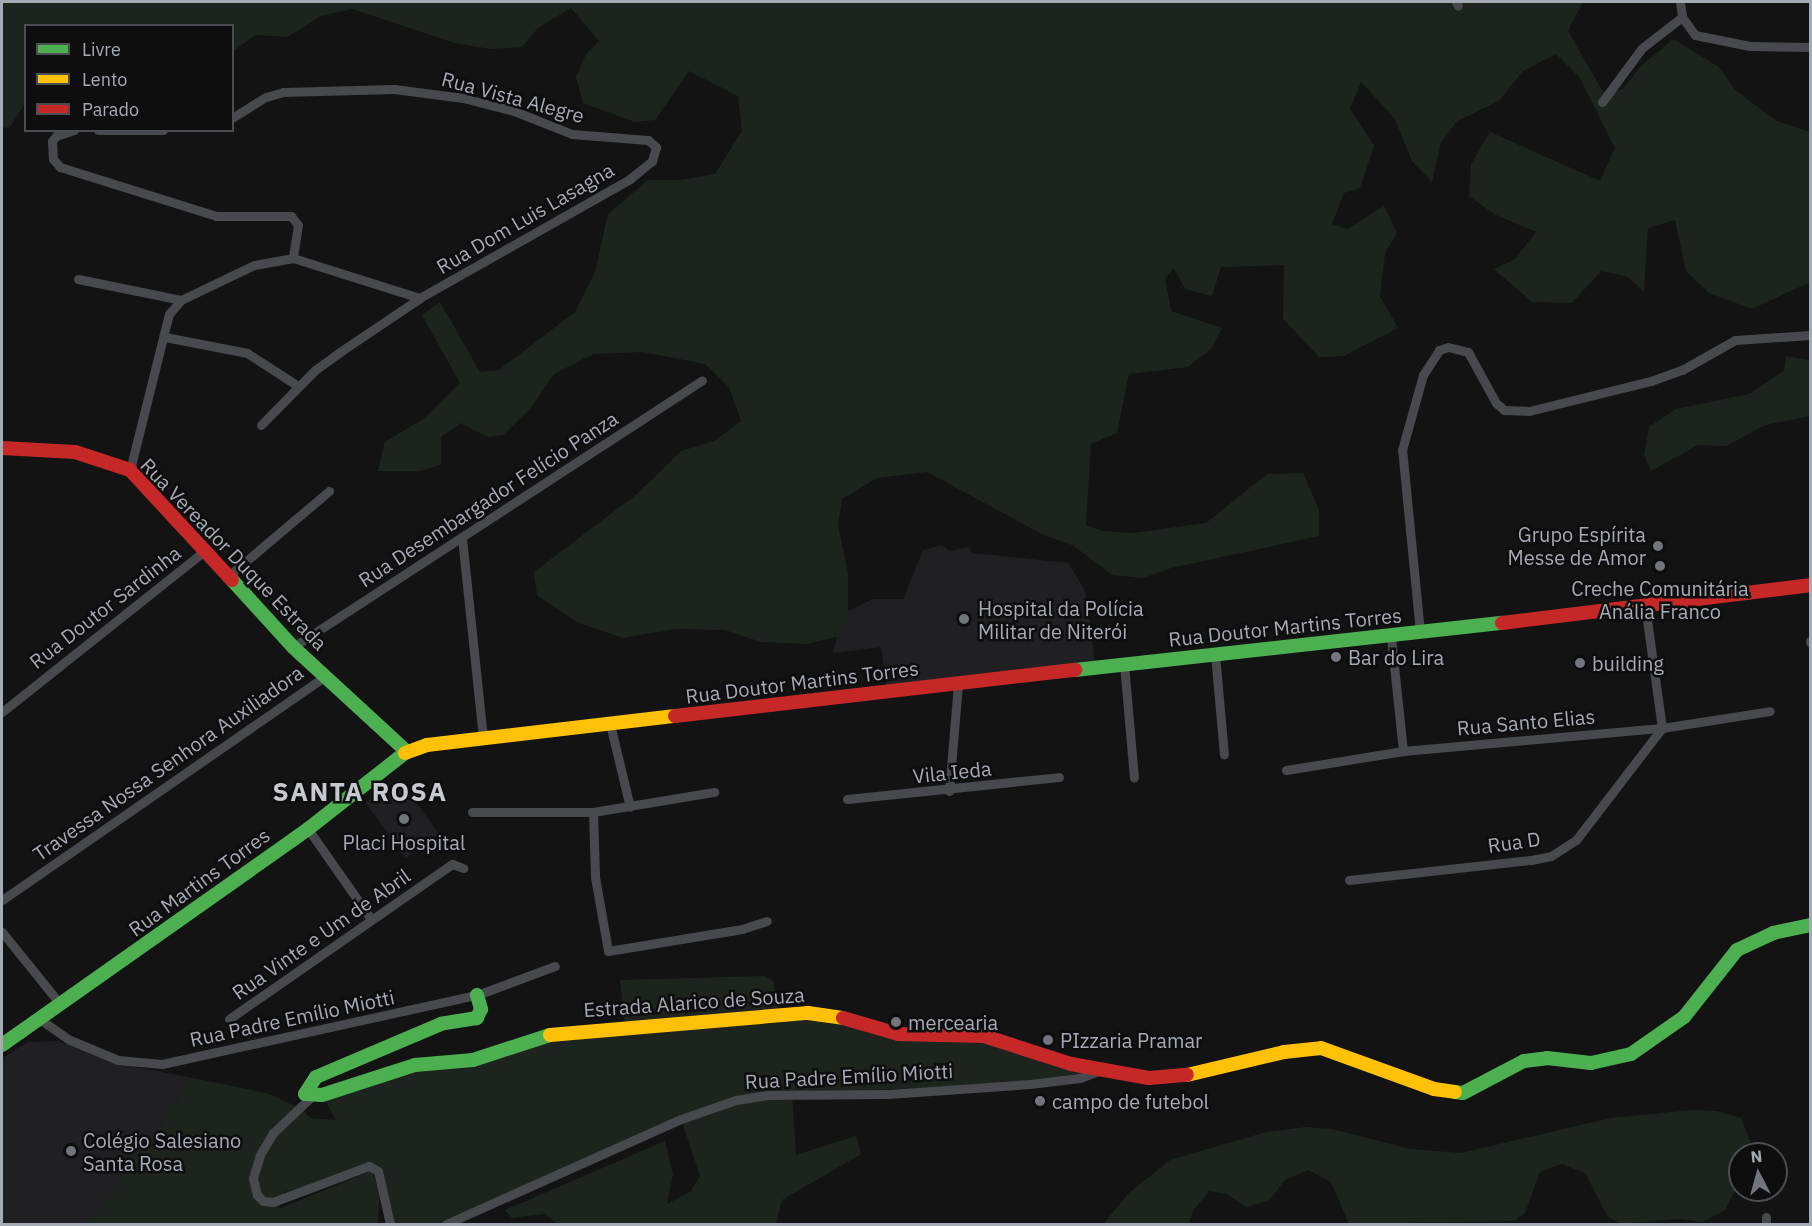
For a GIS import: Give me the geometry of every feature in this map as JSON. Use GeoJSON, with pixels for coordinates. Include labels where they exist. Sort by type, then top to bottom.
{"type":"FeatureCollection","features":[{"type":"Feature","properties":{"kind":"street"},"geometry":{"type":"LineString","coordinates":[[1680,2],[1682,16],[1695,35],[1718,42],[1810,47]]}},
{"type":"Feature","properties":{"kind":"street"},"geometry":{"type":"LineString","coordinates":[[1602,102],[1642,48],[1682,16]]}},
{"type":"Feature","properties":{"kind":"street","name":"Rua Vista Alegre"},"geometry":{"type":"LineString","coordinates":[[234,117],[266,97],[283,92],[414,90],[514,111],[572,134],[648,140],[656,147],[656,154],[645,166]]}},
{"type":"Feature","properties":{"kind":"street"},"geometry":{"type":"LineString","coordinates":[[68,132],[56,136],[52,141],[52,155],[60,167],[216,216],[291,216],[298,225],[292,258]]}},
{"type":"Feature","properties":{"kind":"street","name":"Rua Dom Luis Lasagna"},"geometry":{"type":"LineString","coordinates":[[420,298],[630,179],[645,166]]}},
{"type":"Feature","properties":{"kind":"street"},"geometry":{"type":"LineString","coordinates":[[130,470],[169,314],[181,300],[254,265],[292,258],[420,298]]}},
{"type":"Feature","properties":{"kind":"street"},"geometry":{"type":"LineString","coordinates":[[78,279],[181,300]]}},
{"type":"Feature","properties":{"kind":"street"},"geometry":{"type":"LineString","coordinates":[[261,425],[298,386],[340,352],[420,298]]}},
{"type":"Feature","properties":{"kind":"street"},"geometry":{"type":"LineString","coordinates":[[1420,632],[1402,450],[1423,375],[1439,350],[1448,346],[1468,352],[1496,403],[1504,410],[1529,411],[1651,381],[1682,370],[1735,340],[1810,335]]}},
{"type":"Feature","properties":{"kind":"street"},"geometry":{"type":"LineString","coordinates":[[165,337],[246,353],[298,386]]}},
{"type":"Feature","properties":{"kind":"street","name":"Rua Desembargador Felício Panza"},"geometry":{"type":"LineString","coordinates":[[293,647],[702,380]]}},
{"type":"Feature","properties":{"kind":"street","name":"Rua Vereador Duque Estrada"},"geometry":{"type":"LineString","coordinates":[[2,448],[75,452],[130,470],[226,578],[293,647],[407,752]]}},
{"type":"Feature","properties":{"kind":"street"},"geometry":{"type":"LineString","coordinates":[[226,578],[329,491]]}},
{"type":"Feature","properties":{"kind":"street"},"geometry":{"type":"LineString","coordinates":[[462,538],[483,737]]}},
{"type":"Feature","properties":{"kind":"street","name":"Rua Doutor Sardinha"},"geometry":{"type":"LineString","coordinates":[[2,712],[203,552]]}},
{"type":"Feature","properties":{"kind":"street","name":"Rua Doutor Martins Torres"},"geometry":{"type":"LineString","coordinates":[[407,752],[442,742],[483,737],[1124,664],[1390,637],[1810,585]]}},
{"type":"Feature","properties":{"kind":"street"},"geometry":{"type":"LineString","coordinates":[[1645,604],[1662,728]]}},
{"type":"Feature","properties":{"kind":"street"},"geometry":{"type":"LineString","coordinates":[[1390,637],[1403,751]]}},
{"type":"Feature","properties":{"kind":"street"},"geometry":{"type":"LineString","coordinates":[[1215,654],[1224,755]]}},
{"type":"Feature","properties":{"kind":"street"},"geometry":{"type":"LineString","coordinates":[[1124,664],[1134,778]]}},
{"type":"Feature","properties":{"kind":"street","name":"Travessa Nossa Senhora Auxiliadora"},"geometry":{"type":"LineString","coordinates":[[2,900],[325,676]]}},
{"type":"Feature","properties":{"kind":"street"},"geometry":{"type":"LineString","coordinates":[[949,791],[958,684]]}},
{"type":"Feature","properties":{"kind":"street","name":"Rua Santo Elias"},"geometry":{"type":"LineString","coordinates":[[1286,770],[1403,751],[1662,728],[1770,711]]}},
{"type":"Feature","properties":{"kind":"street"},"geometry":{"type":"LineString","coordinates":[[610,724],[630,807]]}},
{"type":"Feature","properties":{"kind":"street","name":"Rua D"},"geometry":{"type":"LineString","coordinates":[[1349,880],[1531,860],[1565,849],[1576,840],[1662,728]]}},
{"type":"Feature","properties":{"kind":"street","name":"Rua Martins Torres"},"geometry":{"type":"LineString","coordinates":[[2,1045],[41,1020],[308,829],[407,752]]}},
{"type":"Feature","properties":{"kind":"street","name":"Vila Ieda"},"geometry":{"type":"LineString","coordinates":[[847,799],[949,791],[1059,777]]}},
{"type":"Feature","properties":{"kind":"street"},"geometry":{"type":"LineString","coordinates":[[472,812],[593,812],[714,792]]}},
{"type":"Feature","properties":{"kind":"street"},"geometry":{"type":"LineString","coordinates":[[593,812],[595,877],[608,951],[742,929],[767,921]]}},
{"type":"Feature","properties":{"kind":"street"},"geometry":{"type":"LineString","coordinates":[[308,829],[371,920]]}},
{"type":"Feature","properties":{"kind":"street","name":"Rua Vinte e Um de Abril"},"geometry":{"type":"LineString","coordinates":[[229,1019],[452,864],[463,868]]}},
{"type":"Feature","properties":{"kind":"street","name":"Estrada Alarico de Souza"},"geometry":{"type":"LineString","coordinates":[[311,1097],[415,1065],[495,1055],[562,1031],[808,1013],[841,1017],[898,1034],[991,1037],[1098,1071],[1149,1078],[1176,1077],[1284,1052],[1321,1048],[1434,1089],[1463,1094],[1524,1061],[1546,1058],[1591,1063],[1631,1054],[1684,1017],[1737,950],[1773,933],[1810,925]]}},
{"type":"Feature","properties":{"kind":"street"},"geometry":{"type":"LineString","coordinates":[[2,932],[61,1005]]}},
{"type":"Feature","properties":{"kind":"street","name":"Rua Padre Emílio Miotti"},"geometry":{"type":"LineString","coordinates":[[41,1020],[70,1040],[118,1060],[162,1064],[477,995],[555,966]]}},
{"type":"Feature","properties":{"kind":"street"},"geometry":{"type":"LineString","coordinates":[[390,1224],[378,1171],[369,1166],[347,1171],[289,1197],[263,1201],[254,1188],[253,1178],[260,1155],[273,1133],[311,1097],[305,1094],[306,1089],[316,1077],[441,1024],[477,1018],[480,1009],[477,995]]}},
{"type":"Feature","properties":{"kind":"street","name":"Rua Padre Emílio Miotti"},"geometry":{"type":"LineString","coordinates":[[446,1224],[681,1119],[736,1100],[768,1095],[888,1094],[1030,1084],[1080,1078],[1098,1071]]}},
{"type":"Feature","properties":{"kind":"shaded area"},"geometry":{"type":"Polygon","coordinates":[[[2,2],[1583,2],[1568,31],[1603,92],[1623,89],[1640,67],[1673,39],[1719,67],[1735,90],[1777,121],[1810,132],[1810,282],[1752,309],[1709,293],[1686,271],[1675,220],[1648,228],[1644,291],[1626,276],[1601,271],[1572,303],[1532,302],[1494,269],[1515,259],[1536,232],[1494,214],[1469,196],[1471,164],[1490,132],[1600,181],[1615,148],[1580,78],[1556,54],[1523,71],[1499,101],[1457,121],[1441,143],[1432,182],[1412,161],[1395,119],[1361,82],[1350,109],[1374,146],[1360,188],[1344,193],[1332,224],[1347,229],[1384,206],[1397,233],[1385,253],[1380,296],[1398,328],[1344,356],[1319,357],[1283,319],[1284,265],[1221,267],[1212,296],[1185,289],[1174,268],[1165,278],[1171,311],[1222,328],[1211,349],[1188,367],[1129,374],[1117,433],[1091,444],[1086,525],[1102,531],[1133,533],[1206,523],[1267,474],[1303,473],[1319,510],[1319,536],[1171,568],[1143,578],[1112,575],[1074,546],[1042,534],[927,472],[877,478],[842,499],[838,526],[848,573],[848,616],[839,636],[807,644],[761,642],[725,630],[676,629],[623,638],[577,622],[537,595],[534,572],[637,494],[681,451],[714,441],[741,421],[729,387],[705,364],[643,352],[593,354],[554,374],[531,408],[503,435],[487,437],[461,423],[441,437],[441,465],[419,471],[378,471],[385,442],[426,417],[460,383],[422,315],[440,302],[480,372],[499,370],[575,312],[595,272],[608,214],[648,180],[681,180],[715,174],[742,131],[738,96],[689,71],[655,120],[635,122],[583,103],[576,77],[586,54],[599,41],[571,8],[538,28],[522,47],[490,49],[455,43],[352,9],[321,16],[287,37],[256,35],[234,50],[234,24],[24,24],[24,106],[9,128],[2,127],[2,2]]]}},
{"type":"Feature","properties":{"kind":"shaded area"},"geometry":{"type":"Polygon","coordinates":[[[1786,356],[1810,360],[1810,416],[1765,425],[1726,446],[1698,445],[1651,471],[1644,455],[1649,427],[1676,409],[1749,394],[1784,371],[1786,356]]]}},
{"type":"Feature","properties":{"kind":"shaded area","name":"Hospital da Polícia Militar de Niterói"},"geometry":{"type":"Polygon","coordinates":[[[942,545],[950,551],[969,547],[972,553],[1068,563],[1085,590],[1095,663],[887,688],[881,647],[833,653],[842,614],[873,599],[903,599],[923,550],[942,545]]]}},
{"type":"Feature","properties":{"kind":"shaded area","name":"Placi Hospital"},"geometry":{"type":"Polygon","coordinates":[[[399,779],[439,834],[406,858],[366,803],[399,779]]]}},
{"type":"Feature","properties":{"kind":"shaded area"},"geometry":{"type":"Polygon","coordinates":[[[765,976],[773,981],[780,1014],[808,1013],[877,1031],[960,1034],[1098,1071],[1062,1081],[792,1094],[796,1155],[856,1136],[861,1154],[782,1200],[776,1224],[558,1224],[544,1214],[512,1218],[505,1210],[665,1141],[673,1175],[667,1204],[690,1192],[700,1176],[681,1119],[446,1224],[390,1224],[380,1189],[378,1224],[89,1224],[193,1078],[270,1094],[303,1110],[310,1118],[336,1120],[322,1095],[534,1040],[625,1028],[620,980],[765,976]],[[374,1168],[289,1197],[286,1190],[278,1209],[371,1171],[380,1189],[374,1168]]]}},
{"type":"Feature","properties":{"kind":"shaded area","name":"Colégio Salesiano Santa Rosa"},"geometry":{"type":"Polygon","coordinates":[[[58,1041],[120,1064],[193,1078],[89,1224],[2,1224],[2,1058],[28,1042],[58,1041]]]}},
{"type":"Feature","properties":{"kind":"shaded area"},"geometry":{"type":"Polygon","coordinates":[[[1692,1110],[1717,1111],[1741,1118],[1750,1142],[1728,1142],[1729,1202],[1725,1210],[1703,1222],[1678,1219],[1621,1224],[1608,1217],[1585,1173],[1562,1164],[1540,1172],[1525,1213],[1515,1221],[1349,1224],[1331,1182],[1308,1170],[1285,1180],[1270,1200],[1247,1207],[1226,1194],[1209,1191],[1193,1211],[1189,1224],[1103,1224],[1129,1193],[1170,1160],[1266,1132],[1306,1127],[1332,1129],[1410,1149],[1461,1153],[1611,1118],[1692,1110]]]}},
{"type":"Feature","properties":{"kind":"traffic: fast"},"geometry":{"type":"LineString","coordinates":[[232,580],[293,647],[407,752]]}},
{"type":"Feature","properties":{"kind":"traffic: fast"},"geometry":{"type":"LineString","coordinates":[[1075,670],[1502,623]]}},
{"type":"Feature","properties":{"kind":"traffic: fast"},"geometry":{"type":"LineString","coordinates":[[2,1045],[308,829],[405,753]]}},
{"type":"Feature","properties":{"kind":"traffic: fast"},"geometry":{"type":"LineString","coordinates":[[1455,1092],[1463,1093],[1524,1061],[1547,1058],[1591,1063],[1631,1054],[1684,1017],[1737,950],[1773,933],[1810,925]]}},
{"type":"Feature","properties":{"kind":"traffic: fast"},"geometry":{"type":"LineString","coordinates":[[477,995],[481,1009],[477,1018],[441,1024],[316,1077],[305,1094],[322,1095],[415,1065],[473,1060],[550,1035]]}},
{"type":"Feature","properties":{"kind":"traffic: slow"},"geometry":{"type":"LineString","coordinates":[[405,753],[427,745],[675,716]]}},
{"type":"Feature","properties":{"kind":"traffic: slow"},"geometry":{"type":"LineString","coordinates":[[550,1035],[808,1013],[843,1018]]}},
{"type":"Feature","properties":{"kind":"traffic: slow"},"geometry":{"type":"LineString","coordinates":[[1187,1075],[1284,1052],[1321,1048],[1434,1089],[1455,1092]]}},
{"type":"Feature","properties":{"kind":"traffic: jam"},"geometry":{"type":"LineString","coordinates":[[2,448],[75,452],[130,470],[232,580]]}},
{"type":"Feature","properties":{"kind":"traffic: jam"},"geometry":{"type":"LineString","coordinates":[[1502,623],[1810,585]]}},
{"type":"Feature","properties":{"kind":"traffic: jam"},"geometry":{"type":"LineString","coordinates":[[675,716],[1075,670]]}},
{"type":"Feature","properties":{"kind":"traffic: jam"},"geometry":{"type":"LineString","coordinates":[[843,1018],[898,1034],[984,1036],[1071,1064],[1149,1078],[1187,1075]]}},
{"type":"Feature","properties":{"kind":"place","name":"Grupo Espírita Messe de Amor"},"geometry":{"type":"Point","coordinates":[1658,546]}},
{"type":"Feature","properties":{"kind":"place","name":"Creche Comunitária Anália Franco"},"geometry":{"type":"Point","coordinates":[1660,566]}},
{"type":"Feature","properties":{"kind":"place","name":"Hospital da Polícia Militar de Niterói"},"geometry":{"type":"Point","coordinates":[964,619]}},
{"type":"Feature","properties":{"kind":"place","name":"Bar do Lira"},"geometry":{"type":"Point","coordinates":[1336,657]}},
{"type":"Feature","properties":{"kind":"place","name":"building"},"geometry":{"type":"Point","coordinates":[1580,663]}},
{"type":"Feature","properties":{"kind":"place","name":"Placi Hospital"},"geometry":{"type":"Point","coordinates":[404,819]}},
{"type":"Feature","properties":{"kind":"place","name":"mercearia"},"geometry":{"type":"Point","coordinates":[896,1022]}},
{"type":"Feature","properties":{"kind":"place","name":"PIzzaria Pramar"},"geometry":{"type":"Point","coordinates":[1048,1040]}},
{"type":"Feature","properties":{"kind":"place","name":"campo de futebol"},"geometry":{"type":"Point","coordinates":[1040,1101]}},
{"type":"Feature","properties":{"kind":"place","name":"Colégio Salesiano Santa Rosa"},"geometry":{"type":"Point","coordinates":[71,1151]}},
{"type":"Feature","properties":{"kind":"district","name":"SANTA ROSA"},"geometry":{"type":"Point","coordinates":[360,792]}}]}
